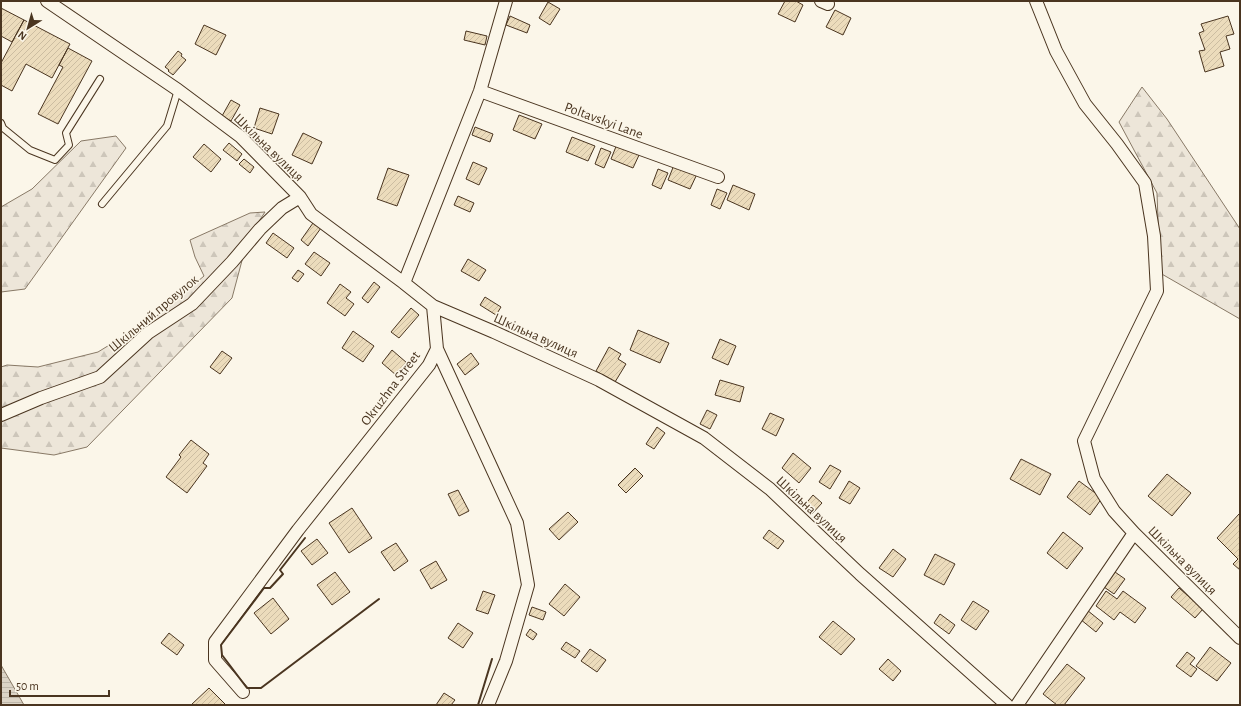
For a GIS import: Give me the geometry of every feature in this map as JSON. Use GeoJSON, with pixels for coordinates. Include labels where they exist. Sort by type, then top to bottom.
{"type":"FeatureCollection","features":[{"type":"Feature","properties":{"kind":"street","name":"Шкільна вулиця"},"geometry":{"type":"LineString","coordinates":[[47,1],[178,90],[241,137],[300,197],[312,214],[404,283],[432,306],[494,332],[599,380],[704,438],[770,489],[860,574],[1006,705]]}},
{"type":"Feature","properties":{"kind":"street"},"geometry":{"type":"LineString","coordinates":[[404,283],[480,91],[506,1]]}},
{"type":"Feature","properties":{"kind":"street"},"geometry":{"type":"LineString","coordinates":[[1036,1],[1056,51],[1084,104],[1117,144],[1145,183],[1154,236],[1157,291],[1084,441],[1094,478],[1114,511],[1134,533]]}},
{"type":"Feature","properties":{"kind":"street","name":"Poltavskyi Lane"},"geometry":{"type":"LineString","coordinates":[[480,91],[718,177]]}},
{"type":"Feature","properties":{"kind":"street","name":"Шкільний провулок"},"geometry":{"type":"LineString","coordinates":[[1,415],[41,398],[100,377],[148,333],[192,304],[232,262],[260,229],[282,208],[300,197]]}},
{"type":"Feature","properties":{"kind":"street"},"geometry":{"type":"LineString","coordinates":[[432,306],[437,349]]}},
{"type":"Feature","properties":{"kind":"street","name":"Okruzhna Street"},"geometry":{"type":"LineString","coordinates":[[243,692],[215,660],[215,642],[298,530],[428,365],[437,349]]}},
{"type":"Feature","properties":{"kind":"street","name":"Okruzhna Street"},"geometry":{"type":"LineString","coordinates":[[437,349],[518,523],[528,585],[506,661],[488,705]]}},
{"type":"Feature","properties":{"kind":"street","name":"Шкільна вулиця"},"geometry":{"type":"LineString","coordinates":[[1017,705],[1134,533],[1240,638]]}},
{"type":"Feature","properties":{"kind":"lane"},"geometry":{"type":"LineString","coordinates":[[1,123],[4,128],[30,150],[55,160],[69,145],[66,133],[100,79]]}},
{"type":"Feature","properties":{"kind":"lane"},"geometry":{"type":"LineString","coordinates":[[102,204],[167,126],[178,90]]}},
{"type":"Feature","properties":{"kind":"green space"},"geometry":{"type":"Polygon","coordinates":[[[1142,87],[1167,119],[1240,229],[1240,319],[1160,273],[1157,193],[1119,122],[1142,87]]]}},
{"type":"Feature","properties":{"kind":"green space"},"geometry":{"type":"Polygon","coordinates":[[[116,136],[126,148],[25,289],[1,292],[1,207],[32,189],[81,141],[116,136]]]}},
{"type":"Feature","properties":{"kind":"green space"},"geometry":{"type":"Polygon","coordinates":[[[265,212],[248,238],[232,298],[87,447],[54,455],[1,448],[1,367],[7,365],[38,367],[98,352],[158,315],[204,276],[195,257],[190,240],[250,213],[265,212]]]}},
{"type":"Feature","properties":{"kind":"shaded area"},"geometry":{"type":"Polygon","coordinates":[[[1,665],[24,705],[1,705],[1,665]]]}},
{"type":"Feature","properties":{"kind":"building"},"geometry":{"type":"Polygon","coordinates":[[[785,1],[796,1],[803,5],[795,22],[778,14],[785,1]]]}},
{"type":"Feature","properties":{"kind":"building"},"geometry":{"type":"Polygon","coordinates":[[[548,2],[560,9],[550,25],[539,18],[548,2]]]}},
{"type":"Feature","properties":{"kind":"building"},"geometry":{"type":"Polygon","coordinates":[[[1,8],[24,20],[12,42],[1,36],[1,8]]]}},
{"type":"Feature","properties":{"kind":"building"},"geometry":{"type":"Polygon","coordinates":[[[835,10],[851,18],[843,35],[826,27],[835,10]]]}},
{"type":"Feature","properties":{"kind":"building"},"geometry":{"type":"Polygon","coordinates":[[[510,16],[530,25],[527,33],[506,25],[510,16]]]}},
{"type":"Feature","properties":{"kind":"building"},"geometry":{"type":"Polygon","coordinates":[[[1228,16],[1234,34],[1226,36],[1230,49],[1220,52],[1224,66],[1205,72],[1199,51],[1205,50],[1199,33],[1204,31],[1201,24],[1228,16]]]}},
{"type":"Feature","properties":{"kind":"building"},"geometry":{"type":"Polygon","coordinates":[[[24,20],[70,44],[52,78],[26,64],[12,91],[1,85],[1,63],[24,20]]]}},
{"type":"Feature","properties":{"kind":"building"},"geometry":{"type":"Polygon","coordinates":[[[204,25],[226,35],[216,55],[195,44],[204,25]]]}},
{"type":"Feature","properties":{"kind":"building"},"geometry":{"type":"Polygon","coordinates":[[[466,31],[487,36],[485,45],[464,40],[466,31]]]}},
{"type":"Feature","properties":{"kind":"building"},"geometry":{"type":"Polygon","coordinates":[[[68,48],[92,61],[58,124],[38,114],[63,67],[59,65],[68,48]]]}},
{"type":"Feature","properties":{"kind":"building"},"geometry":{"type":"Polygon","coordinates":[[[178,51],[186,60],[173,75],[165,67],[178,51]]]}},
{"type":"Feature","properties":{"kind":"building"},"geometry":{"type":"Polygon","coordinates":[[[231,100],[240,105],[231,121],[222,116],[231,100]]]}},
{"type":"Feature","properties":{"kind":"building"},"geometry":{"type":"Polygon","coordinates":[[[260,108],[279,114],[272,134],[254,128],[260,108]]]}},
{"type":"Feature","properties":{"kind":"building"},"geometry":{"type":"Polygon","coordinates":[[[519,115],[542,124],[535,139],[513,130],[519,115]]]}},
{"type":"Feature","properties":{"kind":"building"},"geometry":{"type":"Polygon","coordinates":[[[475,127],[493,134],[490,142],[472,135],[475,127]]]}},
{"type":"Feature","properties":{"kind":"building"},"geometry":{"type":"Polygon","coordinates":[[[303,133],[322,142],[312,164],[292,155],[303,133]]]}},
{"type":"Feature","properties":{"kind":"building"},"geometry":{"type":"Polygon","coordinates":[[[572,137],[595,146],[588,161],[566,152],[572,137]]]}},
{"type":"Feature","properties":{"kind":"building"},"geometry":{"type":"Polygon","coordinates":[[[229,143],[242,154],[237,161],[223,150],[229,143]]]}},
{"type":"Feature","properties":{"kind":"building"},"geometry":{"type":"Polygon","coordinates":[[[204,144],[221,159],[211,172],[193,157],[204,144]]]}},
{"type":"Feature","properties":{"kind":"building"},"geometry":{"type":"Polygon","coordinates":[[[617,144],[640,153],[633,168],[611,159],[617,144]]]}},
{"type":"Feature","properties":{"kind":"building"},"geometry":{"type":"Polygon","coordinates":[[[601,148],[611,152],[604,168],[595,164],[601,148]]]}},
{"type":"Feature","properties":{"kind":"building"},"geometry":{"type":"Polygon","coordinates":[[[244,159],[254,167],[250,173],[239,164],[244,159]]]}},
{"type":"Feature","properties":{"kind":"building"},"geometry":{"type":"Polygon","coordinates":[[[473,162],[487,168],[479,185],[466,179],[473,162]]]}},
{"type":"Feature","properties":{"kind":"building"},"geometry":{"type":"Polygon","coordinates":[[[674,165],[697,174],[690,189],[668,180],[674,165]]]}},
{"type":"Feature","properties":{"kind":"building"},"geometry":{"type":"Polygon","coordinates":[[[388,168],[409,175],[397,206],[377,199],[388,168]]]}},
{"type":"Feature","properties":{"kind":"building"},"geometry":{"type":"Polygon","coordinates":[[[658,169],[668,173],[661,189],[652,185],[658,169]]]}},
{"type":"Feature","properties":{"kind":"building"},"geometry":{"type":"Polygon","coordinates":[[[733,185],[755,194],[749,210],[727,200],[733,185]]]}},
{"type":"Feature","properties":{"kind":"building"},"geometry":{"type":"Polygon","coordinates":[[[717,189],[727,193],[720,209],[711,205],[717,189]]]}},
{"type":"Feature","properties":{"kind":"building"},"geometry":{"type":"Polygon","coordinates":[[[458,196],[474,203],[470,212],[454,205],[458,196]]]}},
{"type":"Feature","properties":{"kind":"building"},"geometry":{"type":"Polygon","coordinates":[[[313,223],[321,228],[308,246],[301,240],[313,223]]]}},
{"type":"Feature","properties":{"kind":"building"},"geometry":{"type":"Polygon","coordinates":[[[273,233],[294,248],[287,258],[266,243],[273,233]]]}},
{"type":"Feature","properties":{"kind":"building"},"geometry":{"type":"Polygon","coordinates":[[[314,252],[330,263],[321,276],[305,264],[314,252]]]}},
{"type":"Feature","properties":{"kind":"building"},"geometry":{"type":"Polygon","coordinates":[[[468,259],[486,270],[479,281],[461,271],[468,259]]]}},
{"type":"Feature","properties":{"kind":"building"},"geometry":{"type":"Polygon","coordinates":[[[298,270],[304,274],[298,282],[292,278],[298,270]]]}},
{"type":"Feature","properties":{"kind":"building"},"geometry":{"type":"Polygon","coordinates":[[[374,282],[380,287],[368,303],[362,298],[374,282]]]}},
{"type":"Feature","properties":{"kind":"building"},"geometry":{"type":"Polygon","coordinates":[[[340,284],[351,292],[346,298],[354,304],[345,316],[327,303],[340,284]]]}},
{"type":"Feature","properties":{"kind":"building"},"geometry":{"type":"Polygon","coordinates":[[[485,297],[501,307],[496,315],[480,305],[485,297]]]}},
{"type":"Feature","properties":{"kind":"building"},"geometry":{"type":"Polygon","coordinates":[[[411,308],[419,315],[399,338],[391,332],[411,308]]]}},
{"type":"Feature","properties":{"kind":"building"},"geometry":{"type":"Polygon","coordinates":[[[638,330],[669,343],[660,363],[630,350],[638,330]]]}},
{"type":"Feature","properties":{"kind":"building"},"geometry":{"type":"Polygon","coordinates":[[[353,331],[374,346],[363,362],[342,348],[353,331]]]}},
{"type":"Feature","properties":{"kind":"building"},"geometry":{"type":"Polygon","coordinates":[[[720,339],[736,346],[728,365],[712,358],[720,339]]]}},
{"type":"Feature","properties":{"kind":"building"},"geometry":{"type":"Polygon","coordinates":[[[609,347],[621,354],[618,359],[626,364],[615,382],[596,371],[609,347]]]}},
{"type":"Feature","properties":{"kind":"building"},"geometry":{"type":"Polygon","coordinates":[[[392,350],[407,363],[396,375],[382,363],[392,350]]]}},
{"type":"Feature","properties":{"kind":"building"},"geometry":{"type":"Polygon","coordinates":[[[222,351],[232,358],[220,374],[210,367],[222,351]]]}},
{"type":"Feature","properties":{"kind":"building"},"geometry":{"type":"Polygon","coordinates":[[[471,353],[479,364],[465,375],[457,364],[471,353]]]}},
{"type":"Feature","properties":{"kind":"building"},"geometry":{"type":"Polygon","coordinates":[[[720,380],[744,387],[740,402],[715,395],[720,380]]]}},
{"type":"Feature","properties":{"kind":"building"},"geometry":{"type":"Polygon","coordinates":[[[707,410],[717,415],[710,429],[700,424],[707,410]]]}},
{"type":"Feature","properties":{"kind":"building"},"geometry":{"type":"Polygon","coordinates":[[[770,413],[784,419],[776,436],[762,429],[770,413]]]}},
{"type":"Feature","properties":{"kind":"building"},"geometry":{"type":"Polygon","coordinates":[[[657,427],[665,433],[654,449],[646,444],[657,427]]]}},
{"type":"Feature","properties":{"kind":"building"},"geometry":{"type":"Polygon","coordinates":[[[191,440],[209,454],[203,463],[207,466],[187,493],[166,477],[181,457],[179,455],[191,440]]]}},
{"type":"Feature","properties":{"kind":"building"},"geometry":{"type":"Polygon","coordinates":[[[793,453],[811,468],[799,483],[782,468],[793,453]]]}},
{"type":"Feature","properties":{"kind":"building"},"geometry":{"type":"Polygon","coordinates":[[[1021,459],[1051,474],[1040,495],[1010,479],[1021,459]]]}},
{"type":"Feature","properties":{"kind":"building"},"geometry":{"type":"Polygon","coordinates":[[[830,465],[841,471],[830,489],[819,482],[830,465]]]}},
{"type":"Feature","properties":{"kind":"building"},"geometry":{"type":"Polygon","coordinates":[[[635,468],[643,476],[626,493],[618,485],[635,468]]]}},
{"type":"Feature","properties":{"kind":"building"},"geometry":{"type":"Polygon","coordinates":[[[1167,474],[1191,493],[1172,516],[1148,496],[1167,474]]]}},
{"type":"Feature","properties":{"kind":"building"},"geometry":{"type":"Polygon","coordinates":[[[849,481],[860,488],[850,504],[839,498],[849,481]]]}},
{"type":"Feature","properties":{"kind":"building"},"geometry":{"type":"Polygon","coordinates":[[[1079,481],[1102,498],[1090,515],[1067,497],[1079,481]]]}},
{"type":"Feature","properties":{"kind":"building"},"geometry":{"type":"Polygon","coordinates":[[[458,490],[469,511],[459,516],[448,494],[458,490]]]}},
{"type":"Feature","properties":{"kind":"building"},"geometry":{"type":"Polygon","coordinates":[[[813,495],[822,503],[811,515],[803,507],[813,495]]]}},
{"type":"Feature","properties":{"kind":"building"},"geometry":{"type":"Polygon","coordinates":[[[352,508],[372,538],[349,553],[329,523],[352,508]]]}},
{"type":"Feature","properties":{"kind":"building"},"geometry":{"type":"Polygon","coordinates":[[[568,512],[578,522],[559,540],[549,529],[568,512]]]}},
{"type":"Feature","properties":{"kind":"building"},"geometry":{"type":"Polygon","coordinates":[[[1239,514],[1240,570],[1233,564],[1238,559],[1217,538],[1239,514]]]}},
{"type":"Feature","properties":{"kind":"building"},"geometry":{"type":"Polygon","coordinates":[[[769,530],[784,541],[778,549],[763,538],[769,530]]]}},
{"type":"Feature","properties":{"kind":"building"},"geometry":{"type":"Polygon","coordinates":[[[1063,532],[1083,548],[1067,569],[1047,553],[1063,532]]]}},
{"type":"Feature","properties":{"kind":"building"},"geometry":{"type":"Polygon","coordinates":[[[317,539],[328,553],[312,565],[301,551],[317,539]]]}},
{"type":"Feature","properties":{"kind":"building"},"geometry":{"type":"Polygon","coordinates":[[[396,543],[408,561],[394,571],[381,552],[396,543]]]}},
{"type":"Feature","properties":{"kind":"building"},"geometry":{"type":"Polygon","coordinates":[[[893,549],[906,559],[893,577],[879,568],[893,549]]]}},
{"type":"Feature","properties":{"kind":"building"},"geometry":{"type":"Polygon","coordinates":[[[935,554],[955,564],[944,585],[924,575],[935,554]]]}},
{"type":"Feature","properties":{"kind":"building"},"geometry":{"type":"Polygon","coordinates":[[[436,561],[447,580],[431,589],[420,570],[436,561]]]}},
{"type":"Feature","properties":{"kind":"building"},"geometry":{"type":"Polygon","coordinates":[[[335,572],[350,592],[332,605],[317,585],[335,572]]]}},
{"type":"Feature","properties":{"kind":"building"},"geometry":{"type":"Polygon","coordinates":[[[1115,572],[1125,579],[1114,594],[1104,587],[1115,572]]]}},
{"type":"Feature","properties":{"kind":"building"},"geometry":{"type":"Polygon","coordinates":[[[565,584],[580,597],[564,616],[549,604],[565,584]]]}},
{"type":"Feature","properties":{"kind":"building"},"geometry":{"type":"Polygon","coordinates":[[[1179,588],[1203,609],[1195,618],[1171,597],[1179,588]]]}},
{"type":"Feature","properties":{"kind":"building"},"geometry":{"type":"Polygon","coordinates":[[[483,591],[495,595],[488,614],[476,610],[483,591]]]}},
{"type":"Feature","properties":{"kind":"building"},"geometry":{"type":"Polygon","coordinates":[[[1106,591],[1117,599],[1123,591],[1146,608],[1135,623],[1120,612],[1114,620],[1096,606],[1106,591]]]}},
{"type":"Feature","properties":{"kind":"building"},"geometry":{"type":"Polygon","coordinates":[[[273,598],[289,619],[271,634],[254,613],[273,598]]]}},
{"type":"Feature","properties":{"kind":"building"},"geometry":{"type":"Polygon","coordinates":[[[973,601],[989,611],[976,630],[961,620],[973,601]]]}},
{"type":"Feature","properties":{"kind":"building"},"geometry":{"type":"Polygon","coordinates":[[[532,607],[546,612],[543,620],[529,615],[532,607]]]}},
{"type":"Feature","properties":{"kind":"building"},"geometry":{"type":"Polygon","coordinates":[[[1087,610],[1103,623],[1096,632],[1080,619],[1087,610]]]}},
{"type":"Feature","properties":{"kind":"building"},"geometry":{"type":"Polygon","coordinates":[[[940,614],[955,625],[949,634],[934,623],[940,614]]]}},
{"type":"Feature","properties":{"kind":"building"},"geometry":{"type":"Polygon","coordinates":[[[833,621],[855,639],[841,655],[819,637],[833,621]]]}},
{"type":"Feature","properties":{"kind":"building"},"geometry":{"type":"Polygon","coordinates":[[[458,623],[473,633],[463,648],[448,638],[458,623]]]}},
{"type":"Feature","properties":{"kind":"building"},"geometry":{"type":"Polygon","coordinates":[[[530,629],[537,634],[533,640],[526,635],[530,629]]]}},
{"type":"Feature","properties":{"kind":"building"},"geometry":{"type":"Polygon","coordinates":[[[169,633],[184,645],[177,655],[161,643],[169,633]]]}},
{"type":"Feature","properties":{"kind":"building"},"geometry":{"type":"Polygon","coordinates":[[[566,642],[580,651],[575,658],[561,649],[566,642]]]}},
{"type":"Feature","properties":{"kind":"building"},"geometry":{"type":"Polygon","coordinates":[[[1210,647],[1231,663],[1217,681],[1196,666],[1210,647]]]}},
{"type":"Feature","properties":{"kind":"building"},"geometry":{"type":"Polygon","coordinates":[[[590,649],[606,660],[597,672],[581,661],[590,649]]]}},
{"type":"Feature","properties":{"kind":"building"},"geometry":{"type":"Polygon","coordinates":[[[1187,652],[1195,658],[1190,664],[1197,669],[1191,677],[1176,666],[1187,652]]]}},
{"type":"Feature","properties":{"kind":"building"},"geometry":{"type":"Polygon","coordinates":[[[888,659],[901,671],[893,681],[879,669],[888,659]]]}},
{"type":"Feature","properties":{"kind":"building"},"geometry":{"type":"Polygon","coordinates":[[[1067,664],[1085,678],[1064,705],[1057,705],[1043,694],[1067,664]]]}},
{"type":"Feature","properties":{"kind":"building"},"geometry":{"type":"Polygon","coordinates":[[[209,688],[226,705],[191,705],[209,688]]]}},
{"type":"Feature","properties":{"kind":"building"},"geometry":{"type":"Polygon","coordinates":[[[444,693],[455,700],[451,705],[436,705],[444,693]]]}},
{"type":"Feature","properties":{"kind":"wall"},"geometry":{"type":"LineString","coordinates":[[305,538],[280,570],[283,574],[270,588],[264,588],[221,645],[222,655],[247,688],[261,688],[379,599]]}},
{"type":"Feature","properties":{"kind":"wall"},"geometry":{"type":"LineString","coordinates":[[478,705],[492,659]]}}]}
